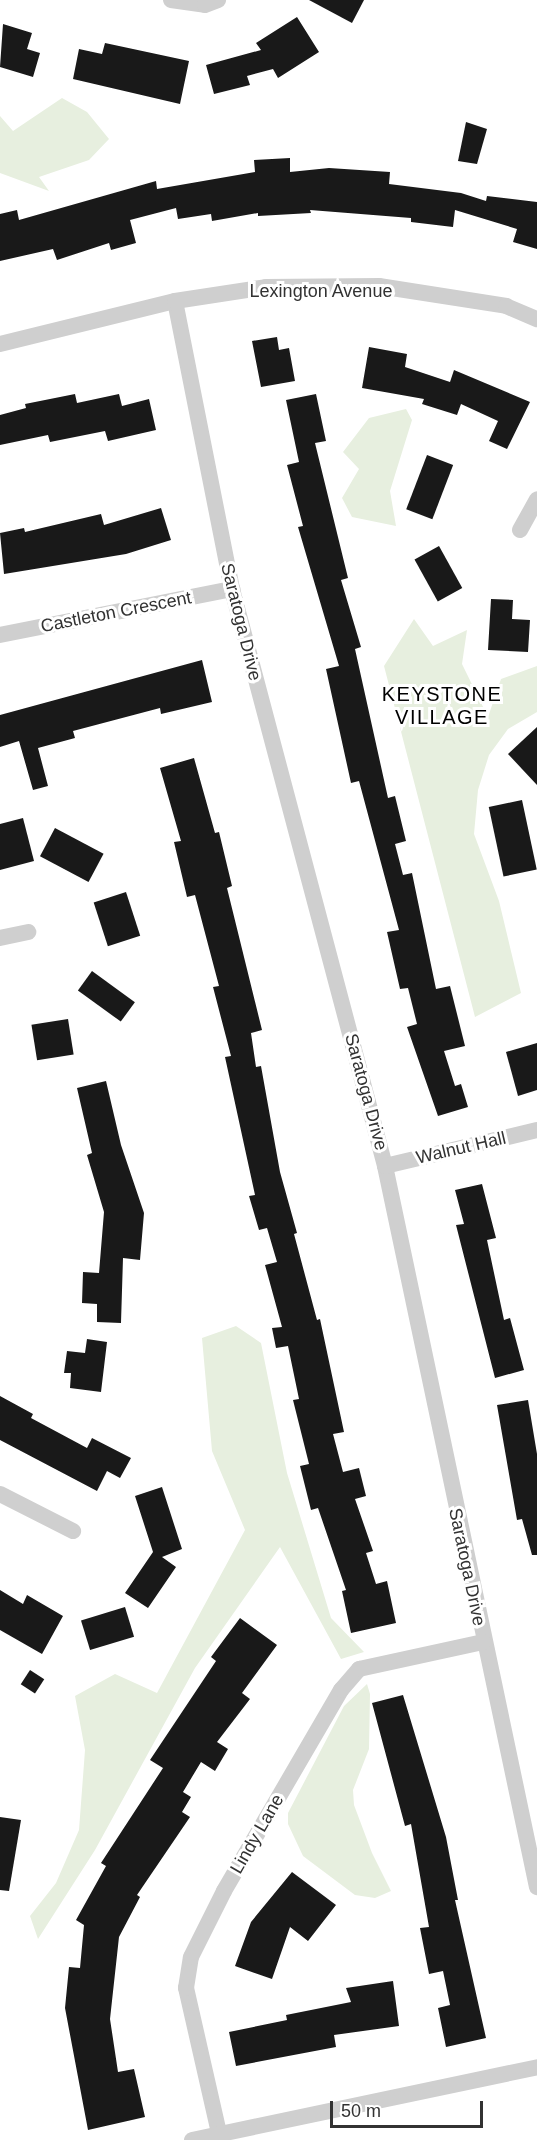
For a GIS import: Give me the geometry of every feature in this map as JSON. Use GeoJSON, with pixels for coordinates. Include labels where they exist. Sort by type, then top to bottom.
{"type":"FeatureCollection","features":[{"type":"Feature","properties":{"kind":"street"},"geometry":{"type":"LineString","coordinates":[[171,0],[205,5],[218,0]]}},
{"type":"Feature","properties":{"kind":"street","name":"Lexington Avenue"},"geometry":{"type":"LineString","coordinates":[[0,344],[175,301],[266,287],[379,286],[506,306],[537,319]]}},
{"type":"Feature","properties":{"kind":"street","name":"Saratoga Drive"},"geometry":{"type":"LineString","coordinates":[[175,301],[232,590],[385,1166],[483,1642],[537,1887]]}},
{"type":"Feature","properties":{"kind":"street"},"geometry":{"type":"LineString","coordinates":[[520,530],[537,499]]}},
{"type":"Feature","properties":{"kind":"street","name":"Castleton Crescent"},"geometry":{"type":"LineString","coordinates":[[0,635],[232,590]]}},
{"type":"Feature","properties":{"kind":"street"},"geometry":{"type":"LineString","coordinates":[[0,938],[28,932]]}},
{"type":"Feature","properties":{"kind":"street","name":"Walnut Hall"},"geometry":{"type":"LineString","coordinates":[[385,1166],[537,1130]]}},
{"type":"Feature","properties":{"kind":"street"},"geometry":{"type":"LineString","coordinates":[[0,1494],[73,1531]]}},
{"type":"Feature","properties":{"kind":"street","name":"Lindy Lane"},"geometry":{"type":"LineString","coordinates":[[219,2133],[186,1988],[191,1957],[224,1891],[341,1690],[359,1669],[483,1642]]}},
{"type":"Feature","properties":{"kind":"street"},"geometry":{"type":"LineString","coordinates":[[192,2140],[537,2067]]}},
{"type":"Feature","properties":{"kind":"green space"},"geometry":{"type":"Polygon","coordinates":[[[62,98],[87,112],[109,139],[89,160],[39,177],[49,191],[0,173],[0,116],[13,131],[62,98]]]}},
{"type":"Feature","properties":{"kind":"green space"},"geometry":{"type":"Polygon","coordinates":[[[406,409],[412,420],[390,491],[396,526],[352,517],[342,498],[359,469],[343,452],[369,418],[406,409]]]}},
{"type":"Feature","properties":{"kind":"green space"},"geometry":{"type":"Polygon","coordinates":[[[414,619],[433,646],[467,630],[462,664],[488,717],[501,679],[537,666],[537,712],[508,729],[489,755],[478,790],[474,834],[499,901],[521,993],[475,1017],[384,666],[414,619]]]}},
{"type":"Feature","properties":{"kind":"green space"},"geometry":{"type":"Polygon","coordinates":[[[236,1326],[261,1343],[287,1473],[331,1618],[364,1652],[341,1659],[280,1547],[195,1668],[95,1850],[38,1939],[30,1916],[56,1883],[79,1830],[85,1750],[75,1696],[115,1674],[157,1693],[245,1530],[212,1451],[202,1338],[236,1326]]]}},
{"type":"Feature","properties":{"kind":"green space"},"geometry":{"type":"Polygon","coordinates":[[[367,1684],[370,1694],[369,1749],[353,1790],[354,1805],[372,1853],[391,1891],[375,1898],[355,1895],[303,1856],[288,1824],[288,1813],[344,1706],[367,1684]]]}},
{"type":"Feature","properties":{"kind":"building"},"geometry":{"type":"Polygon","coordinates":[[[309,0],[364,0],[352,23],[309,0]]]}},
{"type":"Feature","properties":{"kind":"building"},"geometry":{"type":"Polygon","coordinates":[[[297,17],[319,52],[278,78],[273,69],[247,76],[250,85],[214,94],[206,65],[261,50],[256,43],[297,17]]]}},
{"type":"Feature","properties":{"kind":"building"},"geometry":{"type":"Polygon","coordinates":[[[3,24],[32,33],[27,49],[40,53],[33,77],[0,67],[3,24]]]}},
{"type":"Feature","properties":{"kind":"building"},"geometry":{"type":"Polygon","coordinates":[[[105,43],[189,61],[180,104],[73,79],[79,49],[102,54],[105,43]]]}},
{"type":"Feature","properties":{"kind":"building"},"geometry":{"type":"Polygon","coordinates":[[[466,122],[487,129],[477,164],[458,161],[466,122]]]}},
{"type":"Feature","properties":{"kind":"building"},"geometry":{"type":"Polygon","coordinates":[[[290,158],[290,172],[329,168],[390,172],[389,184],[461,193],[486,201],[487,196],[537,202],[537,249],[513,242],[517,229],[455,210],[453,227],[411,222],[411,218],[310,210],[311,213],[258,216],[258,213],[212,221],[211,214],[178,219],[176,208],[130,220],[136,243],[111,250],[109,243],[57,260],[53,249],[0,261],[0,214],[17,210],[19,220],[156,181],[157,189],[255,172],[254,160],[290,158]]]}},
{"type":"Feature","properties":{"kind":"building"},"geometry":{"type":"Polygon","coordinates":[[[277,337],[279,350],[289,348],[295,381],[261,387],[252,341],[277,337]]]}},
{"type":"Feature","properties":{"kind":"building"},"geometry":{"type":"Polygon","coordinates":[[[369,347],[407,354],[405,367],[450,382],[454,370],[530,402],[507,449],[489,441],[498,421],[461,404],[457,415],[422,404],[424,399],[362,388],[369,347]]]}},
{"type":"Feature","properties":{"kind":"building"},"geometry":{"type":"Polygon","coordinates":[[[75,394],[77,403],[119,394],[122,406],[149,399],[156,430],[108,441],[105,431],[50,442],[48,435],[0,445],[0,415],[26,408],[25,404],[75,394]]]}},
{"type":"Feature","properties":{"kind":"building"},"geometry":{"type":"Polygon","coordinates":[[[316,394],[326,441],[315,443],[348,578],[341,580],[361,647],[355,649],[388,798],[395,796],[406,841],[395,844],[403,875],[412,873],[436,989],[450,986],[465,1046],[444,1051],[455,1086],[461,1084],[468,1107],[438,1116],[407,1027],[417,1024],[408,988],[400,989],[387,932],[399,930],[359,781],[351,783],[326,669],[339,666],[298,527],[303,526],[287,465],[299,462],[286,400],[316,394]]]}},
{"type":"Feature","properties":{"kind":"building"},"geometry":{"type":"Polygon","coordinates":[[[427,455],[453,465],[432,519],[406,509],[427,455]]]}},
{"type":"Feature","properties":{"kind":"building"},"geometry":{"type":"Polygon","coordinates":[[[161,508],[171,540],[126,554],[4,574],[0,533],[24,528],[25,532],[101,514],[104,525],[161,508]]]}},
{"type":"Feature","properties":{"kind":"building"},"geometry":{"type":"Polygon","coordinates":[[[439,546],[462,588],[438,602],[415,560],[439,546]]]}},
{"type":"Feature","properties":{"kind":"building"},"geometry":{"type":"Polygon","coordinates":[[[491,599],[513,600],[512,619],[530,620],[528,652],[488,650],[491,599]]]}},
{"type":"Feature","properties":{"kind":"building"},"geometry":{"type":"Polygon","coordinates":[[[202,660],[212,702],[161,714],[160,708],[73,731],[75,738],[38,748],[48,786],[33,790],[19,741],[0,747],[0,715],[202,660]]]}},
{"type":"Feature","properties":{"kind":"building"},"geometry":{"type":"Polygon","coordinates":[[[537,727],[537,785],[508,754],[537,727]]]}},
{"type":"Feature","properties":{"kind":"building"},"geometry":{"type":"Polygon","coordinates":[[[194,758],[215,833],[219,832],[232,886],[227,888],[262,1030],[251,1033],[256,1067],[261,1066],[280,1172],[297,1233],[294,1234],[317,1320],[320,1319],[344,1432],[333,1434],[343,1472],[359,1468],[366,1496],[355,1499],[373,1551],[366,1553],[376,1584],[387,1581],[396,1623],[351,1633],[342,1591],[346,1590],[318,1508],[311,1510],[300,1466],[309,1464],[293,1400],[299,1399],[288,1346],[276,1348],[272,1328],[282,1327],[265,1265],[277,1262],[267,1228],[259,1230],[249,1196],[255,1195],[225,1057],[231,1056],[213,987],[219,986],[195,895],[187,897],[174,842],[181,841],[160,768],[194,758]]]}},
{"type":"Feature","properties":{"kind":"building"},"geometry":{"type":"Polygon","coordinates":[[[522,800],[537,869],[504,877],[489,807],[522,800]]]}},
{"type":"Feature","properties":{"kind":"building"},"geometry":{"type":"Polygon","coordinates":[[[23,818],[34,861],[0,870],[0,824],[23,818]]]}},
{"type":"Feature","properties":{"kind":"building"},"geometry":{"type":"Polygon","coordinates":[[[55,828],[104,854],[89,882],[40,856],[55,828]]]}},
{"type":"Feature","properties":{"kind":"building"},"geometry":{"type":"Polygon","coordinates":[[[126,892],[140,936],[108,946],[94,903],[126,892]]]}},
{"type":"Feature","properties":{"kind":"building"},"geometry":{"type":"Polygon","coordinates":[[[92,971],[135,1002],[121,1022],[78,990],[92,971]]]}},
{"type":"Feature","properties":{"kind":"building"},"geometry":{"type":"Polygon","coordinates":[[[68,1019],[74,1055],[37,1060],[31,1025],[68,1019]]]}},
{"type":"Feature","properties":{"kind":"building"},"geometry":{"type":"Polygon","coordinates":[[[537,1043],[537,1090],[518,1096],[506,1052],[537,1043]]]}},
{"type":"Feature","properties":{"kind":"building"},"geometry":{"type":"Polygon","coordinates":[[[106,1081],[121,1145],[144,1213],[140,1260],[123,1258],[121,1323],[97,1322],[97,1304],[82,1303],[83,1272],[99,1273],[104,1212],[87,1155],[92,1153],[77,1088],[106,1081]]]}},
{"type":"Feature","properties":{"kind":"building"},"geometry":{"type":"Polygon","coordinates":[[[482,1184],[496,1238],[487,1240],[504,1320],[510,1318],[524,1370],[495,1378],[456,1225],[464,1224],[455,1190],[482,1184]]]}},
{"type":"Feature","properties":{"kind":"building"},"geometry":{"type":"Polygon","coordinates":[[[87,1339],[107,1342],[101,1392],[70,1388],[71,1373],[64,1373],[67,1351],[85,1353],[87,1339]]]}},
{"type":"Feature","properties":{"kind":"building"},"geometry":{"type":"Polygon","coordinates":[[[0,1396],[33,1414],[31,1418],[87,1448],[92,1438],[131,1458],[120,1478],[107,1471],[97,1491],[0,1440],[0,1396]]]}},
{"type":"Feature","properties":{"kind":"building"},"geometry":{"type":"Polygon","coordinates":[[[528,1400],[537,1454],[537,1555],[532,1555],[522,1519],[517,1520],[497,1405],[528,1400]]]}},
{"type":"Feature","properties":{"kind":"building"},"geometry":{"type":"Polygon","coordinates":[[[162,1487],[182,1549],[162,1557],[176,1567],[148,1608],[125,1593],[153,1552],[135,1496],[162,1487]]]}},
{"type":"Feature","properties":{"kind":"building"},"geometry":{"type":"Polygon","coordinates":[[[0,1590],[23,1604],[27,1595],[63,1616],[42,1654],[0,1630],[0,1590]]]}},
{"type":"Feature","properties":{"kind":"building"},"geometry":{"type":"Polygon","coordinates":[[[125,1607],[134,1637],[90,1650],[81,1620],[125,1607]]]}},
{"type":"Feature","properties":{"kind":"building"},"geometry":{"type":"Polygon","coordinates":[[[240,1618],[277,1645],[242,1693],[250,1699],[217,1742],[228,1749],[215,1771],[201,1762],[183,1792],[191,1797],[182,1812],[190,1817],[137,1895],[140,1897],[119,1937],[110,2019],[118,2072],[134,2069],[145,2117],[88,2130],[65,2008],[69,1967],[80,1968],[84,1925],[76,1920],[106,1866],[101,1863],[163,1768],[150,1760],[216,1661],[211,1657],[240,1618]]]}},
{"type":"Feature","properties":{"kind":"building"},"geometry":{"type":"Polygon","coordinates":[[[30,1670],[44,1679],[35,1694],[21,1684],[30,1670]]]}},
{"type":"Feature","properties":{"kind":"building"},"geometry":{"type":"Polygon","coordinates":[[[403,1695],[446,1837],[458,1900],[455,1900],[486,2038],[446,2047],[438,2008],[450,2005],[443,1971],[429,1974],[420,1928],[429,1927],[411,1824],[405,1826],[372,1703],[403,1695]]]}},
{"type":"Feature","properties":{"kind":"building"},"geometry":{"type":"Polygon","coordinates":[[[0,1817],[21,1820],[9,1891],[0,1890],[0,1817]]]}},
{"type":"Feature","properties":{"kind":"building"},"geometry":{"type":"Polygon","coordinates":[[[292,1872],[336,1905],[308,1941],[290,1927],[272,1979],[235,1966],[251,1922],[292,1872]]]}},
{"type":"Feature","properties":{"kind":"building"},"geometry":{"type":"Polygon","coordinates":[[[393,1981],[399,2026],[334,2035],[336,2047],[236,2066],[229,2032],[287,2020],[286,2015],[351,2002],[346,1988],[393,1981]]]}},
{"type":"Feature","properties":{"kind":"district","name":"KEYSTONE VILLAGE"},"geometry":{"type":"Point","coordinates":[442,706]}}]}
